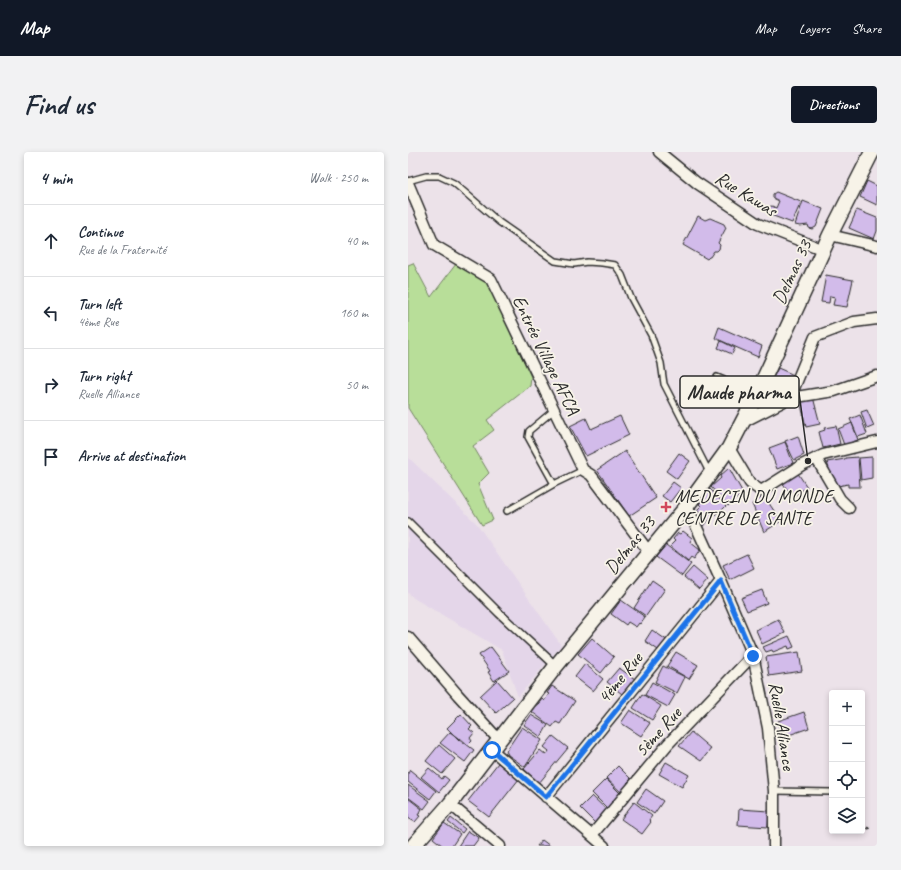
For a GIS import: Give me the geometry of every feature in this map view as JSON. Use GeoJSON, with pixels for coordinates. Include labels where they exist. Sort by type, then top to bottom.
{"type":"FeatureCollection","features":[{"type":"Feature","properties":{"kind":"main road","name":"Delmas 33"},"geometry":{"type":"LineString","coordinates":[[413,846],[450,804],[556,666],[711,475],[728,448],[755,398],[830,235],[872,152]]}},
{"type":"Feature","properties":{"kind":"street","name":"Rue Kawas"},"geometry":{"type":"LineString","coordinates":[[659,152],[697,183],[758,224],[824,250]]}},
{"type":"Feature","properties":{"kind":"street","name":"Entrée Village AFCA"},"geometry":{"type":"LineString","coordinates":[[408,182],[434,244],[491,278],[583,470],[591,475],[649,552]]}},
{"type":"Feature","properties":{"kind":"street"},"geometry":{"type":"LineString","coordinates":[[830,235],[877,246]]}},
{"type":"Feature","properties":{"kind":"street"},"geometry":{"type":"LineString","coordinates":[[790,398],[815,337],[854,322],[877,319]]}},
{"type":"Feature","properties":{"kind":"street"},"geometry":{"type":"LineString","coordinates":[[741,423],[790,398],[834,391],[877,376]]}},
{"type":"Feature","properties":{"kind":"street"},"geometry":{"type":"LineString","coordinates":[[728,448],[750,483],[760,491],[816,458],[877,442]]}},
{"type":"Feature","properties":{"kind":"street"},"geometry":{"type":"LineString","coordinates":[[816,458],[840,499],[848,508]]}},
{"type":"Feature","properties":{"kind":"street","name":"Ruelle Alliance"},"geometry":{"type":"LineString","coordinates":[[687,506],[753,656],[768,728],[774,791],[774,846]]}},
{"type":"Feature","properties":{"kind":"street"},"geometry":{"type":"LineString","coordinates":[[408,522],[499,613],[556,666]]}},
{"type":"Feature","properties":{"kind":"street","name":"4ème Rue"},"geometry":{"type":"LineString","coordinates":[[546,797],[721,581]]}},
{"type":"Feature","properties":{"kind":"street"},"geometry":{"type":"LineString","coordinates":[[408,637],[458,696],[496,745],[546,797],[604,846]]}},
{"type":"Feature","properties":{"kind":"street","name":"5ème Rue"},"geometry":{"type":"LineString","coordinates":[[592,835],[668,744],[753,656]]}},
{"type":"Feature","properties":{"kind":"street"},"geometry":{"type":"LineString","coordinates":[[450,804],[500,846]]}},
{"type":"Feature","properties":{"kind":"lane"},"geometry":{"type":"LineString","coordinates":[[408,182],[426,176],[439,176],[454,183],[499,222],[517,233],[555,261],[574,264],[588,262],[614,265],[622,275],[631,298],[651,335],[661,363],[664,384],[711,475]]}},
{"type":"Feature","properties":{"kind":"lane"},"geometry":{"type":"LineString","coordinates":[[717,377],[736,385],[755,398]]}},
{"type":"Feature","properties":{"kind":"lane"},"geometry":{"type":"LineString","coordinates":[[554,410],[529,431],[528,437],[554,484]]}},
{"type":"Feature","properties":{"kind":"lane"},"geometry":{"type":"LineString","coordinates":[[507,511],[554,484],[583,470]]}},
{"type":"Feature","properties":{"kind":"lane"},"geometry":{"type":"LineString","coordinates":[[774,791],[829,792]]}},
{"type":"Feature","properties":{"kind":"path"},"geometry":{"type":"LineString","coordinates":[[865,826],[870,830]]}},
{"type":"Feature","properties":{"kind":"shaded area"},"geometry":{"type":"Polygon","coordinates":[[[408,457],[477,524],[561,645],[518,697],[502,650],[415,599],[408,593],[408,457]]]}},
{"type":"Feature","properties":{"kind":"green space"},"geometry":{"type":"Polygon","coordinates":[[[413,263],[431,297],[456,264],[488,283],[531,377],[530,386],[487,420],[494,430],[473,446],[489,473],[478,484],[493,520],[482,525],[408,408],[408,265],[413,263]]]}},
{"type":"Feature","properties":{"kind":"building"},"geometry":{"type":"Polygon","coordinates":[[[867,181],[877,186],[877,205],[860,197],[867,181]]]}},
{"type":"Feature","properties":{"kind":"building"},"geometry":{"type":"Polygon","coordinates":[[[776,192],[801,202],[792,223],[768,214],[768,207],[772,206],[776,208],[779,201],[773,198],[773,194],[776,192]]]}},
{"type":"Feature","properties":{"kind":"building"},"geometry":{"type":"Polygon","coordinates":[[[803,201],[823,209],[816,227],[812,229],[809,228],[808,225],[795,225],[803,201]]]}},
{"type":"Feature","properties":{"kind":"building"},"geometry":{"type":"Polygon","coordinates":[[[857,210],[877,218],[877,231],[874,239],[849,228],[857,210]]]}},
{"type":"Feature","properties":{"kind":"building"},"geometry":{"type":"Polygon","coordinates":[[[698,216],[705,220],[710,218],[724,224],[726,228],[718,243],[720,245],[719,249],[714,251],[707,259],[683,245],[698,216]]]}},
{"type":"Feature","properties":{"kind":"building"},"geometry":{"type":"Polygon","coordinates":[[[826,275],[853,280],[847,307],[833,305],[835,297],[830,296],[829,303],[821,302],[826,275]]]}},
{"type":"Feature","properties":{"kind":"building"},"geometry":{"type":"Polygon","coordinates":[[[719,327],[762,346],[758,357],[715,338],[719,327]]]}},
{"type":"Feature","properties":{"kind":"building"},"geometry":{"type":"Polygon","coordinates":[[[721,341],[735,348],[732,354],[718,348],[721,341]]]}},
{"type":"Feature","properties":{"kind":"building"},"geometry":{"type":"Polygon","coordinates":[[[778,368],[794,375],[785,392],[779,389],[776,394],[767,390],[778,368]]]}},
{"type":"Feature","properties":{"kind":"building"},"geometry":{"type":"Polygon","coordinates":[[[813,397],[820,424],[806,427],[800,400],[813,397]]]}},
{"type":"Feature","properties":{"kind":"building"},"geometry":{"type":"Polygon","coordinates":[[[867,410],[874,426],[867,429],[861,412],[867,410]]]}},
{"type":"Feature","properties":{"kind":"building"},"geometry":{"type":"Polygon","coordinates":[[[860,415],[867,434],[858,437],[850,419],[860,415]]]}},
{"type":"Feature","properties":{"kind":"building"},"geometry":{"type":"Polygon","coordinates":[[[620,416],[629,435],[586,456],[570,426],[586,418],[591,429],[620,416]]]}},
{"type":"Feature","properties":{"kind":"building"},"geometry":{"type":"Polygon","coordinates":[[[852,423],[858,440],[844,445],[838,429],[852,423]]]}},
{"type":"Feature","properties":{"kind":"building"},"geometry":{"type":"Polygon","coordinates":[[[836,426],[840,444],[823,448],[819,432],[825,430],[824,428],[836,426]]]}},
{"type":"Feature","properties":{"kind":"building"},"geometry":{"type":"Polygon","coordinates":[[[798,436],[804,455],[794,460],[785,441],[798,436]]]}},
{"type":"Feature","properties":{"kind":"building"},"geometry":{"type":"Polygon","coordinates":[[[785,442],[793,463],[777,469],[769,448],[785,442]]]}},
{"type":"Feature","properties":{"kind":"building"},"geometry":{"type":"Polygon","coordinates":[[[625,451],[656,498],[629,516],[597,470],[625,451]]]}},
{"type":"Feature","properties":{"kind":"building"},"geometry":{"type":"Polygon","coordinates":[[[679,453],[690,461],[677,479],[666,471],[679,453]]]}},
{"type":"Feature","properties":{"kind":"building"},"geometry":{"type":"Polygon","coordinates":[[[858,457],[860,487],[848,487],[848,484],[838,486],[833,482],[827,462],[858,457]]]}},
{"type":"Feature","properties":{"kind":"building"},"geometry":{"type":"Polygon","coordinates":[[[872,457],[872,478],[861,480],[859,458],[872,457]]]}},
{"type":"Feature","properties":{"kind":"building"},"geometry":{"type":"Polygon","coordinates":[[[729,468],[743,493],[728,506],[711,487],[729,468]]]}},
{"type":"Feature","properties":{"kind":"building"},"geometry":{"type":"Polygon","coordinates":[[[797,472],[807,487],[792,497],[782,482],[797,472]]]}},
{"type":"Feature","properties":{"kind":"building"},"geometry":{"type":"Polygon","coordinates":[[[673,482],[681,488],[670,502],[662,496],[673,482]]]}},
{"type":"Feature","properties":{"kind":"building"},"geometry":{"type":"Polygon","coordinates":[[[710,489],[726,506],[701,528],[695,523],[703,516],[697,510],[701,506],[699,504],[704,499],[702,497],[710,489]]]}},
{"type":"Feature","properties":{"kind":"building"},"geometry":{"type":"Polygon","coordinates":[[[764,496],[781,521],[764,532],[752,504],[764,496]]]}},
{"type":"Feature","properties":{"kind":"building"},"geometry":{"type":"Polygon","coordinates":[[[683,531],[692,538],[690,542],[700,550],[694,559],[691,557],[688,561],[670,546],[675,541],[673,539],[678,533],[680,534],[683,531]]]}},
{"type":"Feature","properties":{"kind":"building"},"geometry":{"type":"Polygon","coordinates":[[[666,545],[691,564],[682,576],[656,557],[666,545]]]}},
{"type":"Feature","properties":{"kind":"building"},"geometry":{"type":"Polygon","coordinates":[[[747,554],[754,568],[730,580],[723,565],[747,554]]]}},
{"type":"Feature","properties":{"kind":"building"},"geometry":{"type":"Polygon","coordinates":[[[693,567],[708,580],[699,590],[684,577],[693,567]]]}},
{"type":"Feature","properties":{"kind":"building"},"geometry":{"type":"Polygon","coordinates":[[[652,580],[665,589],[646,616],[634,608],[652,580]]]}},
{"type":"Feature","properties":{"kind":"building"},"geometry":{"type":"Polygon","coordinates":[[[762,590],[767,603],[747,611],[741,598],[762,590]]]}},
{"type":"Feature","properties":{"kind":"building"},"geometry":{"type":"Polygon","coordinates":[[[621,600],[645,617],[636,627],[628,622],[626,625],[611,614],[621,600]]]}},
{"type":"Feature","properties":{"kind":"building"},"geometry":{"type":"Polygon","coordinates":[[[778,619],[785,633],[762,644],[756,630],[778,619]]]}},
{"type":"Feature","properties":{"kind":"building"},"geometry":{"type":"Polygon","coordinates":[[[652,630],[668,641],[661,652],[645,641],[652,630]]]}},
{"type":"Feature","properties":{"kind":"building"},"geometry":{"type":"Polygon","coordinates":[[[789,636],[794,647],[789,649],[788,646],[773,652],[772,650],[766,652],[763,647],[789,636]]]}},
{"type":"Feature","properties":{"kind":"building"},"geometry":{"type":"Polygon","coordinates":[[[592,638],[614,657],[601,673],[578,654],[592,638]]]}},
{"type":"Feature","properties":{"kind":"building"},"geometry":{"type":"Polygon","coordinates":[[[491,647],[509,671],[494,681],[488,672],[490,671],[479,655],[491,647]]]}},
{"type":"Feature","properties":{"kind":"building"},"geometry":{"type":"Polygon","coordinates":[[[676,652],[698,665],[689,679],[667,666],[676,652]]]}},
{"type":"Feature","properties":{"kind":"building"},"geometry":{"type":"Polygon","coordinates":[[[799,652],[802,671],[769,676],[766,657],[799,652]]]}},
{"type":"Feature","properties":{"kind":"building"},"geometry":{"type":"Polygon","coordinates":[[[585,664],[603,679],[593,691],[575,677],[585,664]]]}},
{"type":"Feature","properties":{"kind":"building"},"geometry":{"type":"Polygon","coordinates":[[[663,666],[685,677],[677,693],[655,682],[663,666]]]}},
{"type":"Feature","properties":{"kind":"building"},"geometry":{"type":"Polygon","coordinates":[[[619,668],[635,679],[622,694],[607,682],[619,668]]]}},
{"type":"Feature","properties":{"kind":"building"},"geometry":{"type":"Polygon","coordinates":[[[497,680],[513,698],[496,713],[480,696],[497,680]]]}},
{"type":"Feature","properties":{"kind":"building"},"geometry":{"type":"Polygon","coordinates":[[[652,682],[675,695],[668,707],[645,695],[652,682]]]}},
{"type":"Feature","properties":{"kind":"building"},"geometry":{"type":"Polygon","coordinates":[[[552,686],[575,701],[560,724],[556,722],[552,727],[532,712],[542,699],[544,701],[552,686]]]}},
{"type":"Feature","properties":{"kind":"building"},"geometry":{"type":"Polygon","coordinates":[[[642,694],[661,706],[652,720],[633,708],[642,694]]]}},
{"type":"Feature","properties":{"kind":"building"},"geometry":{"type":"Polygon","coordinates":[[[630,710],[650,723],[641,736],[621,723],[630,710]]]}},
{"type":"Feature","properties":{"kind":"building"},"geometry":{"type":"Polygon","coordinates":[[[804,712],[809,728],[783,737],[778,721],[804,712]]]}},
{"type":"Feature","properties":{"kind":"building"},"geometry":{"type":"Polygon","coordinates":[[[461,714],[472,726],[469,729],[474,733],[470,738],[472,741],[468,745],[460,738],[459,740],[447,728],[461,714]]]}},
{"type":"Feature","properties":{"kind":"building"},"geometry":{"type":"Polygon","coordinates":[[[531,715],[548,725],[541,737],[524,725],[531,715]]]}},
{"type":"Feature","properties":{"kind":"building"},"geometry":{"type":"Polygon","coordinates":[[[522,727],[542,740],[525,767],[508,755],[506,751],[522,727]]]}},
{"type":"Feature","properties":{"kind":"building"},"geometry":{"type":"Polygon","coordinates":[[[450,732],[474,750],[465,762],[440,743],[450,732]]]}},
{"type":"Feature","properties":{"kind":"building"},"geometry":{"type":"Polygon","coordinates":[[[691,732],[711,749],[701,761],[679,746],[691,732]]]}},
{"type":"Feature","properties":{"kind":"building"},"geometry":{"type":"Polygon","coordinates":[[[553,736],[568,748],[539,783],[524,769],[540,750],[546,755],[549,751],[544,747],[553,736]]]}},
{"type":"Feature","properties":{"kind":"building"},"geometry":{"type":"Polygon","coordinates":[[[439,745],[455,759],[442,774],[426,761],[439,745]]]}},
{"type":"Feature","properties":{"kind":"building"},"geometry":{"type":"Polygon","coordinates":[[[666,762],[689,775],[682,787],[659,774],[666,762]]]}},
{"type":"Feature","properties":{"kind":"building"},"geometry":{"type":"Polygon","coordinates":[[[498,763],[519,779],[489,817],[468,801],[498,763]]]}},
{"type":"Feature","properties":{"kind":"building"},"geometry":{"type":"Polygon","coordinates":[[[618,766],[631,779],[627,783],[631,787],[623,794],[606,778],[618,766]]]}},
{"type":"Feature","properties":{"kind":"building"},"geometry":{"type":"Polygon","coordinates":[[[429,768],[442,779],[444,776],[449,780],[439,792],[421,777],[429,768]]]}},
{"type":"Feature","properties":{"kind":"building"},"geometry":{"type":"Polygon","coordinates":[[[410,770],[436,791],[430,799],[408,782],[408,773],[410,770]]]}},
{"type":"Feature","properties":{"kind":"building"},"geometry":{"type":"Polygon","coordinates":[[[606,779],[622,795],[608,809],[592,793],[606,779]]]}},
{"type":"Feature","properties":{"kind":"building"},"geometry":{"type":"Polygon","coordinates":[[[408,785],[430,801],[424,809],[408,797],[408,785]]]}},
{"type":"Feature","properties":{"kind":"building"},"geometry":{"type":"Polygon","coordinates":[[[646,789],[663,801],[654,814],[637,802],[646,789]]]}},
{"type":"Feature","properties":{"kind":"building"},"geometry":{"type":"Polygon","coordinates":[[[592,796],[610,813],[597,825],[580,808],[592,796]]]}},
{"type":"Feature","properties":{"kind":"building"},"geometry":{"type":"Polygon","coordinates":[[[408,798],[422,809],[418,815],[420,816],[415,822],[408,818],[408,798]]]}},
{"type":"Feature","properties":{"kind":"building"},"geometry":{"type":"Polygon","coordinates":[[[634,802],[652,816],[649,820],[651,822],[642,834],[621,819],[634,802]]]}},
{"type":"Feature","properties":{"kind":"building"},"geometry":{"type":"Polygon","coordinates":[[[739,809],[769,811],[768,827],[738,825],[739,809]]]}},
{"type":"Feature","properties":{"kind":"building"},"geometry":{"type":"Polygon","coordinates":[[[451,818],[465,829],[462,833],[448,822],[451,818]]]}},
{"type":"Feature","properties":{"kind":"building"},"geometry":{"type":"Polygon","coordinates":[[[444,823],[460,834],[452,846],[443,846],[433,838],[444,823]]]}},
{"type":"Feature","properties":{"kind":"building"},"geometry":{"type":"Polygon","coordinates":[[[468,831],[479,838],[473,846],[458,846],[468,831]]]}},
{"type":"Feature","properties":{"kind":"building"},"geometry":{"type":"Polygon","coordinates":[[[542,840],[550,846],[537,846],[542,840]]]}},
{"type":"Feature","properties":{"kind":"place","name":"Maude pharma"},"geometry":{"type":"Point","coordinates":[808,461]}},
{"type":"Feature","properties":{"kind":"place","name":"MEDECIN DU MONDE CENTRE DE SANTE"},"geometry":{"type":"Point","coordinates":[666,507]}},
{"type":"Feature","properties":{"kind":"route"},"geometry":{"type":"LineString","coordinates":[[492,750],[546,797],[721,581],[753,656]]}}]}
